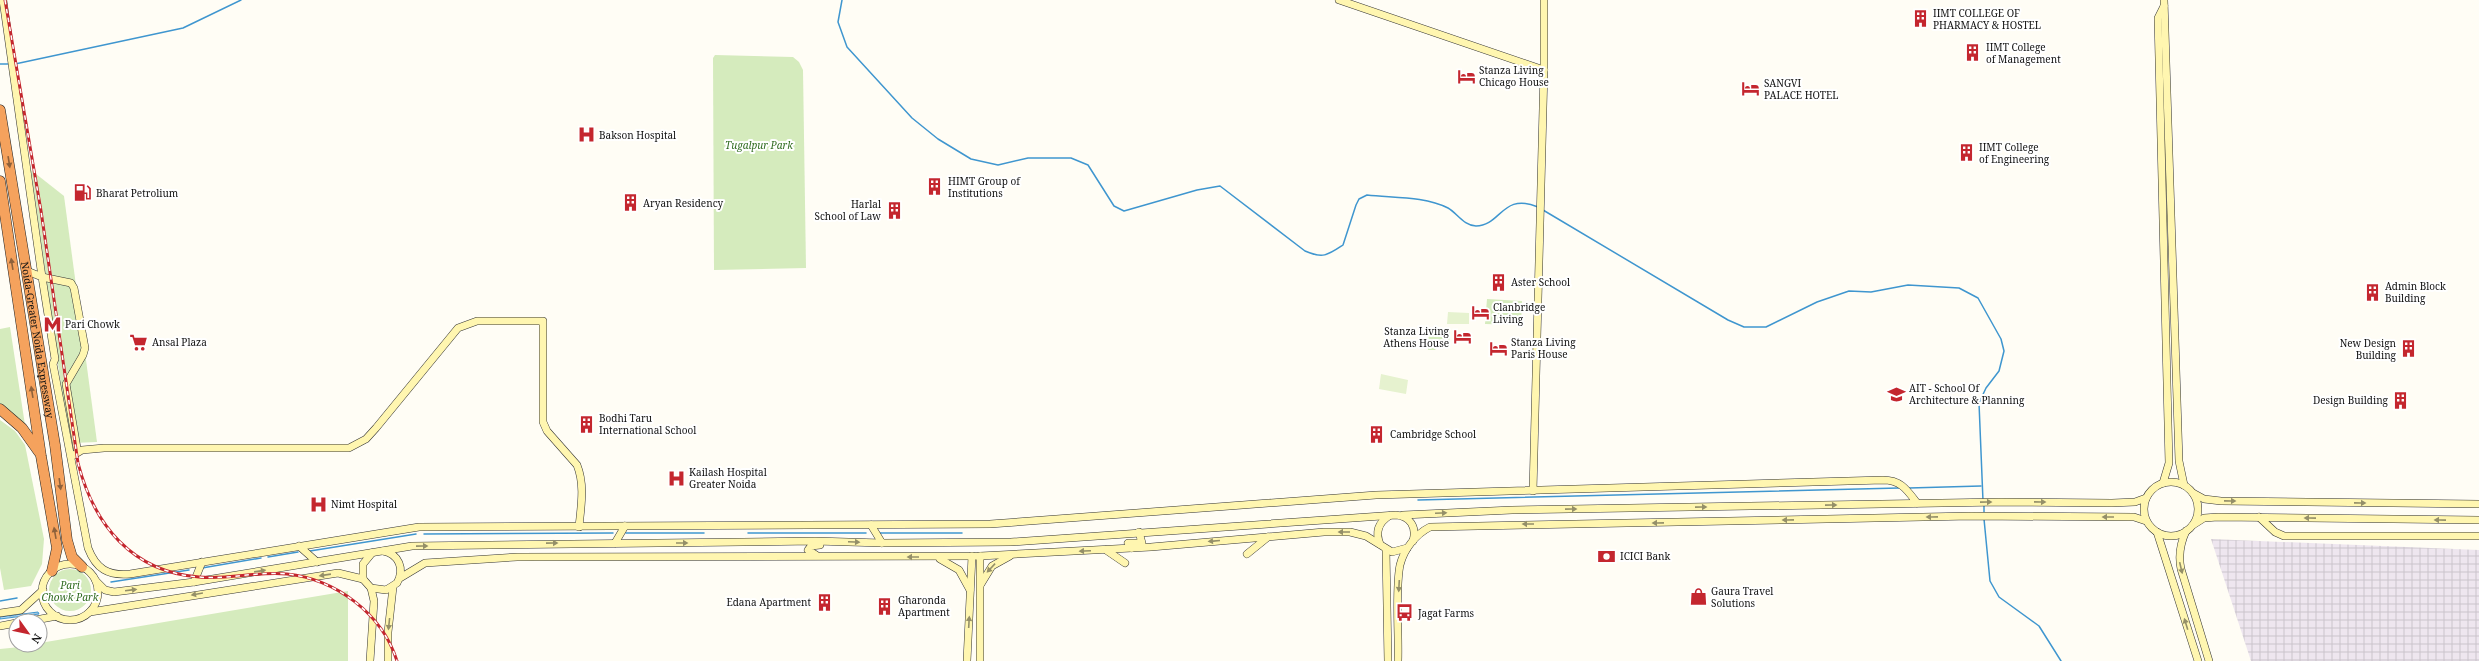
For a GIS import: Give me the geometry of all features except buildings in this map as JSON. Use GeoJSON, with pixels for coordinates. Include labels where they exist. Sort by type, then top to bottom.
{"type":"FeatureCollection","features":[{"type":"Feature","properties":{"kind":"highway","name":"Noida-Greater Noida Expressway"},"geometry":{"type":"LineString","coordinates":[[0,110],[43,372],[67,540],[72,557],[82,567]]}},
{"type":"Feature","properties":{"kind":"highway","name":"Noida-Greater Noida Expressway"},"geometry":{"type":"LineString","coordinates":[[0,181],[41,456],[57,548],[52,571]]}},
{"type":"Feature","properties":{"kind":"highway"},"geometry":{"type":"LineString","coordinates":[[0,409],[22,428],[41,456]]}},
{"type":"Feature","properties":{"kind":"street"},"geometry":{"type":"LineString","coordinates":[[2,0],[55,359],[54,364],[76,448],[72,456]]}},
{"type":"Feature","properties":{"kind":"street"},"geometry":{"type":"LineString","coordinates":[[1339,0],[1544,70]]}},
{"type":"Feature","properties":{"kind":"street"},"geometry":{"type":"LineString","coordinates":[[1533,491],[1541,218],[1544,0]]}},
{"type":"Feature","properties":{"kind":"street"},"geometry":{"type":"LineString","coordinates":[[2163,483],[2169,463],[2158,18],[2164,3]]}},
{"type":"Feature","properties":{"kind":"street"},"geometry":{"type":"LineString","coordinates":[[2164,3],[2166,17],[2179,461],[2184,485]]}},
{"type":"Feature","properties":{"kind":"street"},"geometry":{"type":"LineString","coordinates":[[27,271],[42,277],[71,283],[74,288],[85,348],[83,355],[66,384],[76,448],[72,456],[91,558],[103,571],[119,575],[420,527],[1010,524],[1376,495],[1883,480],[1893,480],[1901,484],[1918,503]]}},
{"type":"Feature","properties":{"kind":"street"},"geometry":{"type":"LineString","coordinates":[[76,448],[349,448],[366,439],[458,328],[477,321],[543,321],[541,414],[547,431],[577,465],[580,472],[583,482],[579,527]]}},
{"type":"Feature","properties":{"kind":"street"},"geometry":{"type":"LineString","coordinates":[[43,372],[54,364]]}},
{"type":"Feature","properties":{"kind":"street"},"geometry":{"type":"LineString","coordinates":[[2198,661],[2157,532],[2146,520],[2144,514],[2146,498],[2149,493],[2163,483],[2176,482],[2184,485],[2204,500],[2479,504]]}},
{"type":"Feature","properties":{"kind":"street"},"geometry":{"type":"LineString","coordinates":[[2193,493],[2198,509],[2193,525]]}},
{"type":"Feature","properties":{"kind":"street"},"geometry":{"type":"LineString","coordinates":[[96,582],[105,590],[114,592],[194,582],[412,546],[615,543],[1011,542],[1402,515],[1512,510],[1971,502],[2112,503],[2135,502],[2146,498]]}},
{"type":"Feature","properties":{"kind":"street"},"geometry":{"type":"LineString","coordinates":[[1402,515],[1412,523],[1415,535],[1413,541]]}},
{"type":"Feature","properties":{"kind":"street"},"geometry":{"type":"LineString","coordinates":[[1380,544],[1377,531],[1384,519],[1389,516]]}},
{"type":"Feature","properties":{"kind":"street"},"geometry":{"type":"LineString","coordinates":[[1398,661],[1400,565],[1407,548],[1420,532],[1430,527],[1689,523],[1971,516],[2134,517],[2146,520]]}},
{"type":"Feature","properties":{"kind":"street"},"geometry":{"type":"LineString","coordinates":[[2259,517],[2275,532],[2284,536],[2479,536]]}},
{"type":"Feature","properties":{"kind":"street"},"geometry":{"type":"LineString","coordinates":[[2157,532],[2171,536],[2186,531],[2204,518],[2259,517],[2479,520]]}},
{"type":"Feature","properties":{"kind":"street"},"geometry":{"type":"LineString","coordinates":[[871,525],[882,543]]}},
{"type":"Feature","properties":{"kind":"street"},"geometry":{"type":"LineString","coordinates":[[615,543],[625,526]]}},
{"type":"Feature","properties":{"kind":"street"},"geometry":{"type":"LineString","coordinates":[[2186,531],[2181,542],[2179,557],[2181,569],[2209,661]]}},
{"type":"Feature","properties":{"kind":"street"},"geometry":{"type":"LineString","coordinates":[[1132,548],[1128,543],[1142,543],[1139,532]]}},
{"type":"Feature","properties":{"kind":"street"},"geometry":{"type":"LineString","coordinates":[[388,661],[388,632],[393,587],[400,578],[425,563],[517,557],[932,557],[1012,555],[1106,550],[1350,532],[1366,536],[1380,544],[1386,550],[1397,552],[1407,548]]}},
{"type":"Feature","properties":{"kind":"street"},"geometry":{"type":"LineString","coordinates":[[1247,554],[1268,537]]}},
{"type":"Feature","properties":{"kind":"street"},"geometry":{"type":"LineString","coordinates":[[818,556],[809,552],[808,548],[829,542]]}},
{"type":"Feature","properties":{"kind":"street"},"geometry":{"type":"LineString","coordinates":[[299,546],[317,562]]}},
{"type":"Feature","properties":{"kind":"street"},"geometry":{"type":"LineString","coordinates":[[383,550],[393,554],[400,562],[400,578]]}},
{"type":"Feature","properties":{"kind":"street"},"geometry":{"type":"LineString","coordinates":[[1106,550],[1125,563]]}},
{"type":"Feature","properties":{"kind":"street"},"geometry":{"type":"LineString","coordinates":[[1386,550],[1388,661]]}},
{"type":"Feature","properties":{"kind":"street"},"geometry":{"type":"LineString","coordinates":[[363,579],[362,564],[373,552]]}},
{"type":"Feature","properties":{"kind":"street"},"geometry":{"type":"LineString","coordinates":[[980,589],[982,580],[992,566],[1012,555]]}},
{"type":"Feature","properties":{"kind":"street"},"geometry":{"type":"LineString","coordinates":[[968,661],[972,556]]}},
{"type":"Feature","properties":{"kind":"street"},"geometry":{"type":"LineString","coordinates":[[980,556],[980,661]]}},
{"type":"Feature","properties":{"kind":"street"},"geometry":{"type":"LineString","coordinates":[[932,557],[944,560],[959,570],[970,592]]}},
{"type":"Feature","properties":{"kind":"street"},"geometry":{"type":"LineString","coordinates":[[194,582],[202,562]]}},
{"type":"Feature","properties":{"kind":"street"},"geometry":{"type":"LineString","coordinates":[[57,616],[46,605],[43,590],[44,583],[52,571],[66,564],[82,567],[93,575],[96,582],[97,598],[90,612]]}},
{"type":"Feature","properties":{"kind":"street"},"geometry":{"type":"LineString","coordinates":[[48,618],[57,616],[74,619],[90,612],[338,573],[363,579],[371,588],[374,601],[370,661]]}},
{"type":"Feature","properties":{"kind":"street"},"geometry":{"type":"LineString","coordinates":[[371,588],[379,590],[393,587]]}},
{"type":"Feature","properties":{"kind":"street"},"geometry":{"type":"LineString","coordinates":[[0,613],[21,610],[43,590]]}},
{"type":"Feature","properties":{"kind":"street"},"geometry":{"type":"LineString","coordinates":[[1379,629],[1387,628]]}},
{"type":"Feature","properties":{"kind":"shaded area"},"geometry":{"type":"Polygon","coordinates":[[[2211,539],[2479,550],[2479,661],[2251,661],[2211,539]]]}},
{"type":"Feature","properties":{"kind":"green space","name":"Tugalpur Park"},"geometry":{"type":"Polygon","coordinates":[[[715,55],[793,57],[799,62],[803,70],[806,268],[714,270],[713,58],[715,55]]]}},
{"type":"Feature","properties":{"kind":"green space"},"geometry":{"type":"Polygon","coordinates":[[[31,170],[64,196],[97,442],[73,443],[68,436],[31,170]]]}},
{"type":"Feature","properties":{"kind":"green space"},"geometry":{"type":"Polygon","coordinates":[[[1487,299],[1522,301],[1521,325],[1485,324],[1487,299]]]}},
{"type":"Feature","properties":{"kind":"green space"},"geometry":{"type":"Polygon","coordinates":[[[1448,312],[1469,313],[1469,324],[1447,324],[1448,312]]]}},
{"type":"Feature","properties":{"kind":"green space"},"geometry":{"type":"Polygon","coordinates":[[[10,327],[25,425],[0,407],[0,329],[10,327]]]}},
{"type":"Feature","properties":{"kind":"green space"},"geometry":{"type":"Polygon","coordinates":[[[1429,328],[1450,329],[1449,344],[1438,346],[1435,350],[1428,350],[1429,328]]]}},
{"type":"Feature","properties":{"kind":"green space"},"geometry":{"type":"Polygon","coordinates":[[[1381,374],[1408,380],[1406,394],[1379,389],[1381,374]]]}},
{"type":"Feature","properties":{"kind":"green space"},"geometry":{"type":"Polygon","coordinates":[[[0,420],[15,431],[25,445],[44,539],[42,564],[31,586],[4,590],[0,568],[0,420]]]}},
{"type":"Feature","properties":{"kind":"green space","name":"Pari Chowk Park"},"geometry":{"type":"Polygon","coordinates":[[[70,569],[85,575],[91,590],[85,605],[70,611],[55,605],[49,590],[55,575],[70,569]]]}},
{"type":"Feature","properties":{"kind":"green space"},"geometry":{"type":"Polygon","coordinates":[[[348,591],[348,661],[0,661],[0,649],[8,648],[8,653],[48,653],[48,642],[348,591]]]}},
{"type":"Feature","properties":{"kind":"water"},"geometry":{"type":"Polygon","coordinates":[[[8,616],[8,618],[0,619],[0,617],[8,616]]]}},
{"type":"Feature","properties":{"kind":"waterway"},"geometry":{"type":"LineString","coordinates":[[15,64],[183,28],[241,0]]}},
{"type":"Feature","properties":{"kind":"waterway"},"geometry":{"type":"LineString","coordinates":[[842,0],[838,22],[847,47],[912,118],[938,139],[971,159],[998,165],[1028,158],[1071,158],[1088,165],[1114,206],[1124,211],[1197,190],[1220,186],[1305,251],[1316,255],[1325,255],[1343,245],[1356,205],[1359,199],[1367,195],[1429,201],[1448,208],[1468,224],[1476,226],[1484,225],[1491,221],[1509,206],[1526,204],[1538,207]]}},
{"type":"Feature","properties":{"kind":"waterway"},"geometry":{"type":"LineString","coordinates":[[0,64],[9,64]]}},
{"type":"Feature","properties":{"kind":"waterway"},"geometry":{"type":"LineString","coordinates":[[1543,210],[1728,320],[1744,327],[1766,327],[1817,302],[1849,291],[1871,292],[1908,285],[1959,288],[1978,298],[2001,339],[2004,351],[1999,371],[1986,388],[1979,403],[1983,501]]}},
{"type":"Feature","properties":{"kind":"waterway"},"geometry":{"type":"LineString","coordinates":[[1909,488],[1981,486]]}},
{"type":"Feature","properties":{"kind":"waterway"},"geometry":{"type":"LineString","coordinates":[[1418,500],[1899,488]]}},
{"type":"Feature","properties":{"kind":"waterway"},"geometry":{"type":"LineString","coordinates":[[1984,505],[1984,513]]}},
{"type":"Feature","properties":{"kind":"waterway"},"geometry":{"type":"LineString","coordinates":[[1984,519],[1990,581],[1999,597],[2039,626],[2061,661]]}},
{"type":"Feature","properties":{"kind":"waterway"},"geometry":{"type":"LineString","coordinates":[[424,534],[613,533]]}},
{"type":"Feature","properties":{"kind":"waterway"},"geometry":{"type":"LineString","coordinates":[[626,533],[704,533]]}},
{"type":"Feature","properties":{"kind":"waterway"},"geometry":{"type":"LineString","coordinates":[[748,533],[866,533]]}},
{"type":"Feature","properties":{"kind":"waterway"},"geometry":{"type":"LineString","coordinates":[[878,533],[962,533]]}},
{"type":"Feature","properties":{"kind":"waterway"},"geometry":{"type":"LineString","coordinates":[[310,551],[416,534]]}},
{"type":"Feature","properties":{"kind":"waterway"},"geometry":{"type":"LineString","coordinates":[[268,557],[298,552]]}},
{"type":"Feature","properties":{"kind":"waterway"},"geometry":{"type":"LineString","coordinates":[[202,568],[261,558]]}},
{"type":"Feature","properties":{"kind":"waterway"},"geometry":{"type":"LineString","coordinates":[[111,582],[189,570]]}},
{"type":"Feature","properties":{"kind":"waterway"},"geometry":{"type":"LineString","coordinates":[[0,601],[17,598]]}},
{"type":"Feature","properties":{"kind":"railway"},"geometry":{"type":"LineString","coordinates":[[5,0],[41,211],[78,463],[94,506],[106,525],[119,541],[135,555],[154,566],[175,573],[210,578],[276,573],[287,574],[305,577],[339,591],[354,601],[380,628],[390,644],[397,661]]}},
{"type":"Feature","properties":{"kind":"place","name":"IIMT COLLEGE OF PHARMACY & HOSTEL"},"geometry":{"type":"Point","coordinates":[1920,19]}},
{"type":"Feature","properties":{"kind":"place","name":"IIMT College of Management"},"geometry":{"type":"Point","coordinates":[1973,53]}},
{"type":"Feature","properties":{"kind":"place","name":"Stanza Living Chicago House"},"geometry":{"type":"Point","coordinates":[1466,76]}},
{"type":"Feature","properties":{"kind":"place","name":"SANGVI PALACE HOTEL"},"geometry":{"type":"Point","coordinates":[1751,89]}},
{"type":"Feature","properties":{"kind":"place","name":"Bakson Hospital"},"geometry":{"type":"Point","coordinates":[586,135]}},
{"type":"Feature","properties":{"kind":"place","name":"IIMT College of Engineering"},"geometry":{"type":"Point","coordinates":[1966,153]}},
{"type":"Feature","properties":{"kind":"place","name":"HIMT Group of Institutions"},"geometry":{"type":"Point","coordinates":[935,187]}},
{"type":"Feature","properties":{"kind":"place","name":"Bharat Petrolium"},"geometry":{"type":"Point","coordinates":[83,193]}},
{"type":"Feature","properties":{"kind":"place","name":"Aryan Residency"},"geometry":{"type":"Point","coordinates":[630,203]}},
{"type":"Feature","properties":{"kind":"place","name":"Harlal School of Law"},"geometry":{"type":"Point","coordinates":[894,210]}},
{"type":"Feature","properties":{"kind":"place","name":"Aster School"},"geometry":{"type":"Point","coordinates":[1498,282]}},
{"type":"Feature","properties":{"kind":"place","name":"Admin Block Building"},"geometry":{"type":"Point","coordinates":[2372,292]}},
{"type":"Feature","properties":{"kind":"place","name":"Clanbridge Living"},"geometry":{"type":"Point","coordinates":[1480,313]}},
{"type":"Feature","properties":{"kind":"place","name":"Pari Chowk"},"geometry":{"type":"Point","coordinates":[52,324]}},
{"type":"Feature","properties":{"kind":"place","name":"Stanza Living Athens House"},"geometry":{"type":"Point","coordinates":[1462,337]}},
{"type":"Feature","properties":{"kind":"place","name":"Ansal Plaza"},"geometry":{"type":"Point","coordinates":[139,342]}},
{"type":"Feature","properties":{"kind":"place","name":"Stanza Living Paris House"},"geometry":{"type":"Point","coordinates":[1498,348]}},
{"type":"Feature","properties":{"kind":"place","name":"New Design Building"},"geometry":{"type":"Point","coordinates":[2409,349]}},
{"type":"Feature","properties":{"kind":"place","name":"AIT - School Of Architecture & Planning"},"geometry":{"type":"Point","coordinates":[1896,394]}},
{"type":"Feature","properties":{"kind":"place","name":"Design Building"},"geometry":{"type":"Point","coordinates":[2401,400]}},
{"type":"Feature","properties":{"kind":"place","name":"Bodhi Taru International School"},"geometry":{"type":"Point","coordinates":[586,424]}},
{"type":"Feature","properties":{"kind":"place","name":"Cambridge School"},"geometry":{"type":"Point","coordinates":[1377,434]}},
{"type":"Feature","properties":{"kind":"place","name":"Kailash Hospital Greater Noida"},"geometry":{"type":"Point","coordinates":[676,478]}},
{"type":"Feature","properties":{"kind":"place","name":"Nimt Hospital"},"geometry":{"type":"Point","coordinates":[318,504]}},
{"type":"Feature","properties":{"kind":"place","name":"ICICI Bank"},"geometry":{"type":"Point","coordinates":[1607,556]}},
{"type":"Feature","properties":{"kind":"place","name":"Gaura Travel Solutions"},"geometry":{"type":"Point","coordinates":[1698,597]}},
{"type":"Feature","properties":{"kind":"place","name":"Edana Apartment"},"geometry":{"type":"Point","coordinates":[824,602]}},
{"type":"Feature","properties":{"kind":"place","name":"Gharonda Apartment"},"geometry":{"type":"Point","coordinates":[885,606]}},
{"type":"Feature","properties":{"kind":"place","name":"Jagat Farms"},"geometry":{"type":"Point","coordinates":[1405,613]}}]}
